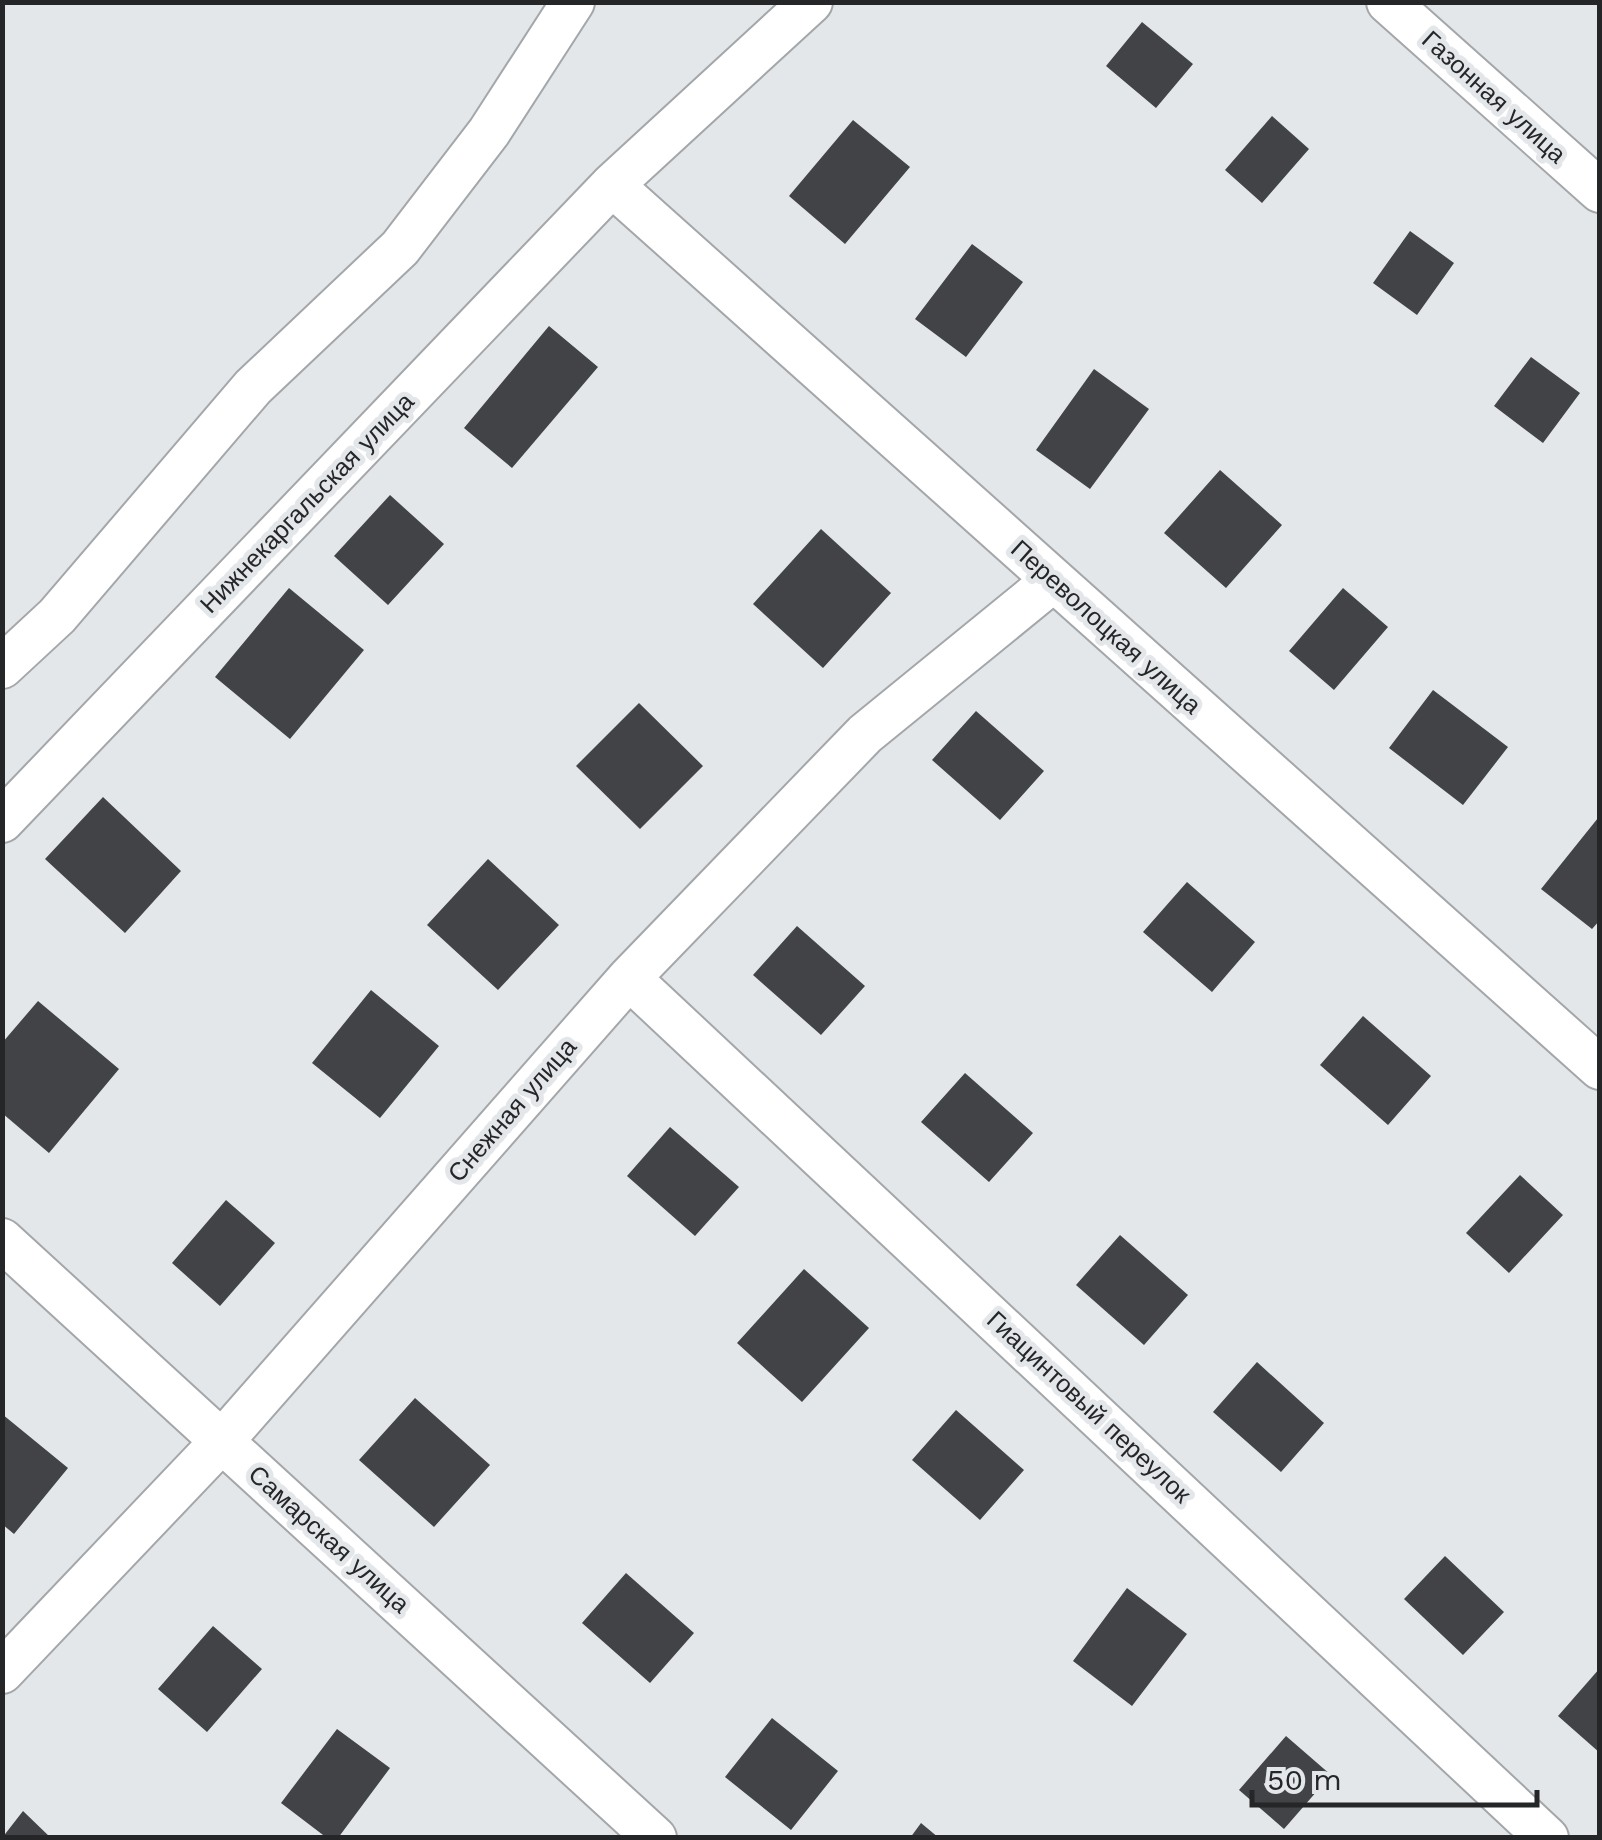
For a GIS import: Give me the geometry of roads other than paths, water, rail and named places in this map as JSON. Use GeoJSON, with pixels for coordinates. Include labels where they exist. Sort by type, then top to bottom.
{"type":"FeatureCollection","features":[{"type":"Feature","properties":{"kind":"street"},"geometry":{"type":"LineString","coordinates":[[2,666],[56,616],[253,387],[400,248],[489,132],[573,2]]}},
{"type":"Feature","properties":{"kind":"street","name":"Нижнекаргальская улица"},"geometry":{"type":"LineString","coordinates":[[2,821],[612,185],[811,2]]}},
{"type":"Feature","properties":{"kind":"street","name":"Газонная улица"},"geometry":{"type":"LineString","coordinates":[[1388,2],[1600,191]]}},
{"type":"Feature","properties":{"kind":"street","name":"Переволоцкая улица"},"geometry":{"type":"LineString","coordinates":[[612,185],[1600,1068]]}},
{"type":"Feature","properties":{"kind":"street","name":"Снежная улица"},"geometry":{"type":"LineString","coordinates":[[2,1672],[222,1441],[629,978],[866,734],[1054,580]]}},
{"type":"Feature","properties":{"kind":"street","name":"Гиацинтовый переулок"},"geometry":{"type":"LineString","coordinates":[[629,978],[1548,1838]]}},
{"type":"Feature","properties":{"kind":"street","name":"Самарская улица"},"geometry":{"type":"LineString","coordinates":[[2,1240],[656,1838]]}}]}
